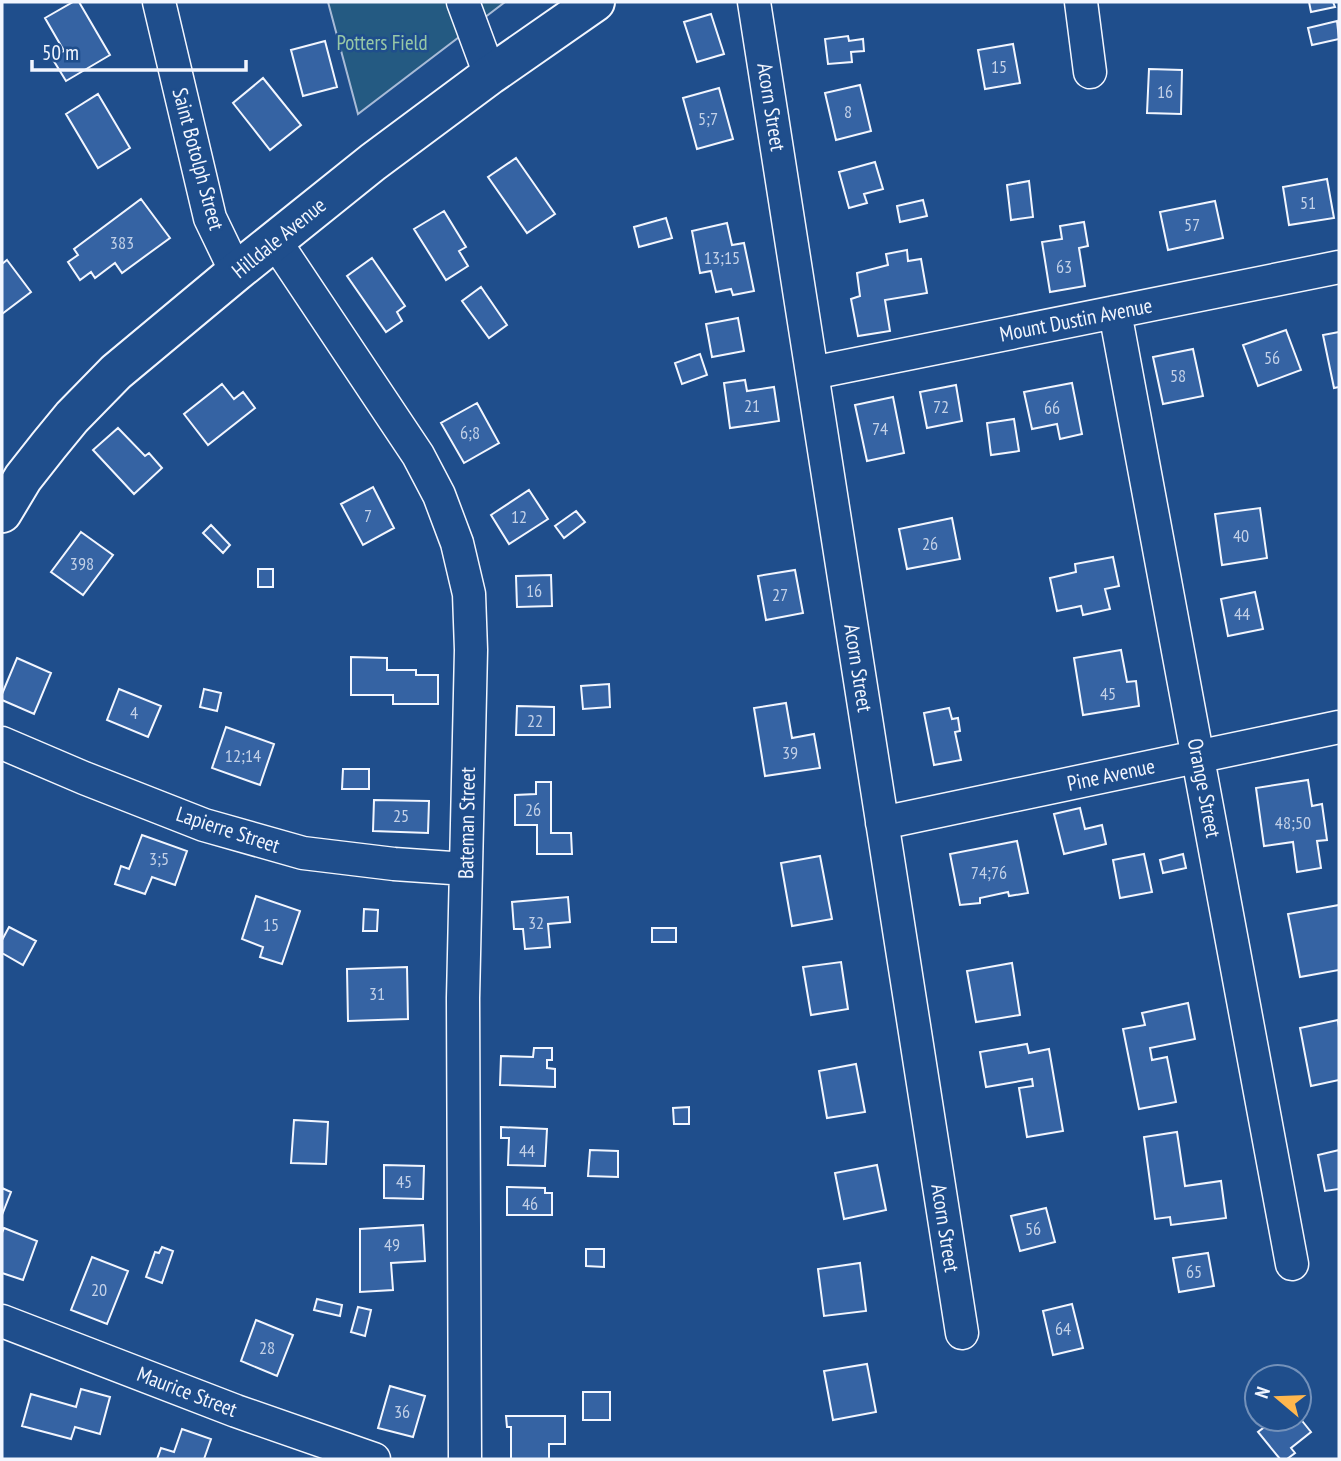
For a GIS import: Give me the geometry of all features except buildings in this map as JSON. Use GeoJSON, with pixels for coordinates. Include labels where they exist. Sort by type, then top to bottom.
{"type":"FeatureCollection","features":[{"type":"Feature","properties":{"kind":"main road","name":"Hilldale Avenue"},"geometry":{"type":"LineString","coordinates":[[2,513],[23,478],[72,417],[116,372],[373,162],[490,75],[595,2]]}},
{"type":"Feature","properties":{"kind":"street","name":"Saint Botolph Street"},"geometry":{"type":"LineString","coordinates":[[159,2],[210,218],[236,272]]}},
{"type":"Feature","properties":{"kind":"street"},"geometry":{"type":"LineString","coordinates":[[463,2],[490,75]]}},
{"type":"Feature","properties":{"kind":"street","name":"Acorn Street"},"geometry":{"type":"LineString","coordinates":[[754,2],[962,1333]]}},
{"type":"Feature","properties":{"kind":"street"},"geometry":{"type":"LineString","coordinates":[[1081,2],[1090,72]]}},
{"type":"Feature","properties":{"kind":"street","name":"Bateman Street"},"geometry":{"type":"LineString","coordinates":[[275,241],[418,455],[439,495],[457,543],[468,594],[471,650],[463,998],[465,1459]]}},
{"type":"Feature","properties":{"kind":"street","name":"Mount Dustin Avenue"},"geometry":{"type":"LineString","coordinates":[[812,373],[1339,267]]}},
{"type":"Feature","properties":{"kind":"street","name":"Orange Street"},"geometry":{"type":"LineString","coordinates":[[1115,312],[1292,1264]]}},
{"type":"Feature","properties":{"kind":"street","name":"Pine Avenue"},"geometry":{"type":"LineString","coordinates":[[882,823],[1339,727]]}},
{"type":"Feature","properties":{"kind":"street","name":"Lapierre Street"},"geometry":{"type":"LineString","coordinates":[[2,743],[204,825],[303,853],[466,869]]}},
{"type":"Feature","properties":{"kind":"street","name":"Maurice Street"},"geometry":{"type":"LineString","coordinates":[[2,1321],[236,1411],[374,1459]]}},
{"type":"Feature","properties":{"kind":"green space","name":"Potters Field"},"geometry":{"type":"Polygon","coordinates":[[[328,2],[505,2],[358,114],[328,2]]]}}]}
